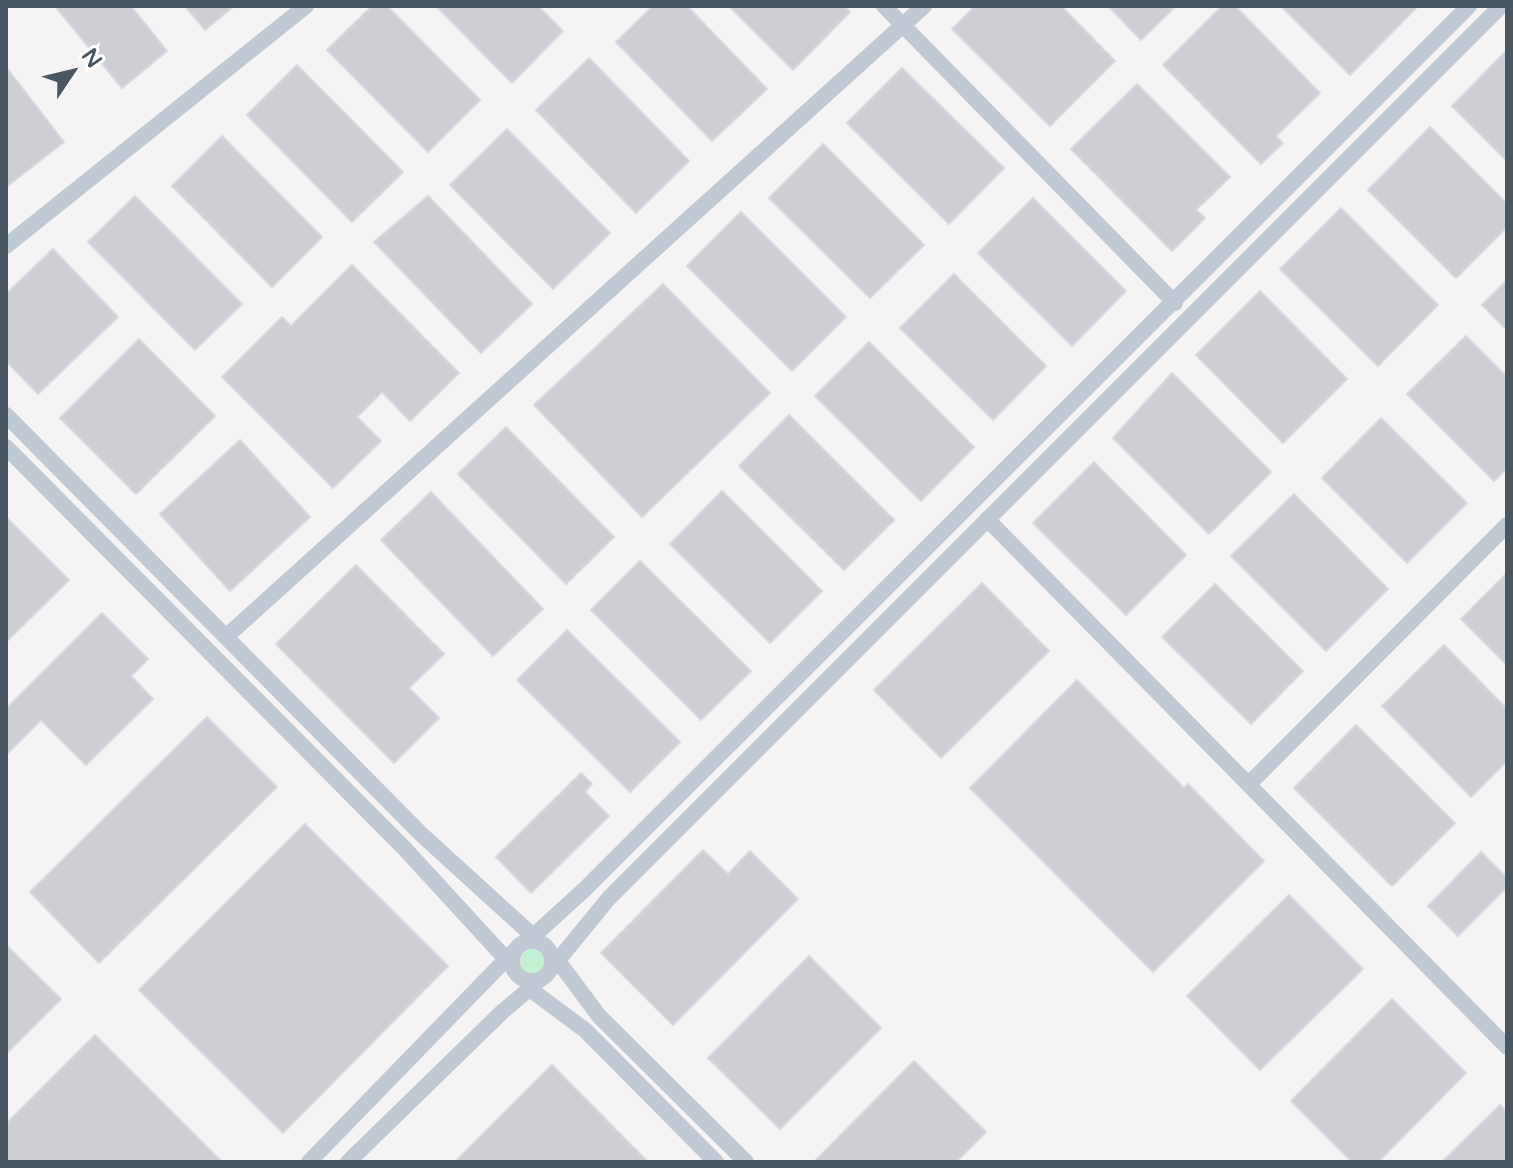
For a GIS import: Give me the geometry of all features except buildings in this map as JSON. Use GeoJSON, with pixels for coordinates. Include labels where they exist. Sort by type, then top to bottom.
{"type":"FeatureCollection","features":[{"type":"Feature","properties":{"kind":"street"},"geometry":{"type":"LineString","coordinates":[[6,246],[306,6]]}},
{"type":"Feature","properties":{"kind":"street"},"geometry":{"type":"LineString","coordinates":[[884,6],[1175,303]]}},
{"type":"Feature","properties":{"kind":"street"},"geometry":{"type":"LineString","coordinates":[[228,635],[924,6]]}},
{"type":"Feature","properties":{"kind":"street"},"geometry":{"type":"LineString","coordinates":[[309,1162],[510,955],[585,889],[1469,6]]}},
{"type":"Feature","properties":{"kind":"street"},"geometry":{"type":"LineString","coordinates":[[348,1162],[502,1012],[545,975],[609,898],[1501,6]]}},
{"type":"Feature","properties":{"kind":"street"},"geometry":{"type":"LineString","coordinates":[[6,415],[228,635],[421,834],[531,938],[547,946],[552,958],[545,975],[529,981],[517,975],[510,955],[6,447]]}},
{"type":"Feature","properties":{"kind":"street"},"geometry":{"type":"LineString","coordinates":[[987,519],[1507,1047]]}},
{"type":"Feature","properties":{"kind":"street"},"geometry":{"type":"LineString","coordinates":[[1249,784],[1507,525]]}},
{"type":"Feature","properties":{"kind":"street"},"geometry":{"type":"LineString","coordinates":[[545,975],[585,1030],[716,1162]]}},
{"type":"Feature","properties":{"kind":"street"},"geometry":{"type":"LineString","coordinates":[[545,975],[599,1016],[746,1162]]}},
{"type":"Feature","properties":{"kind":"green space"},"geometry":{"type":"Polygon","coordinates":[[[527,949],[537,949],[544,956],[544,966],[537,973],[527,973],[520,966],[520,956],[527,949]]]}}]}
